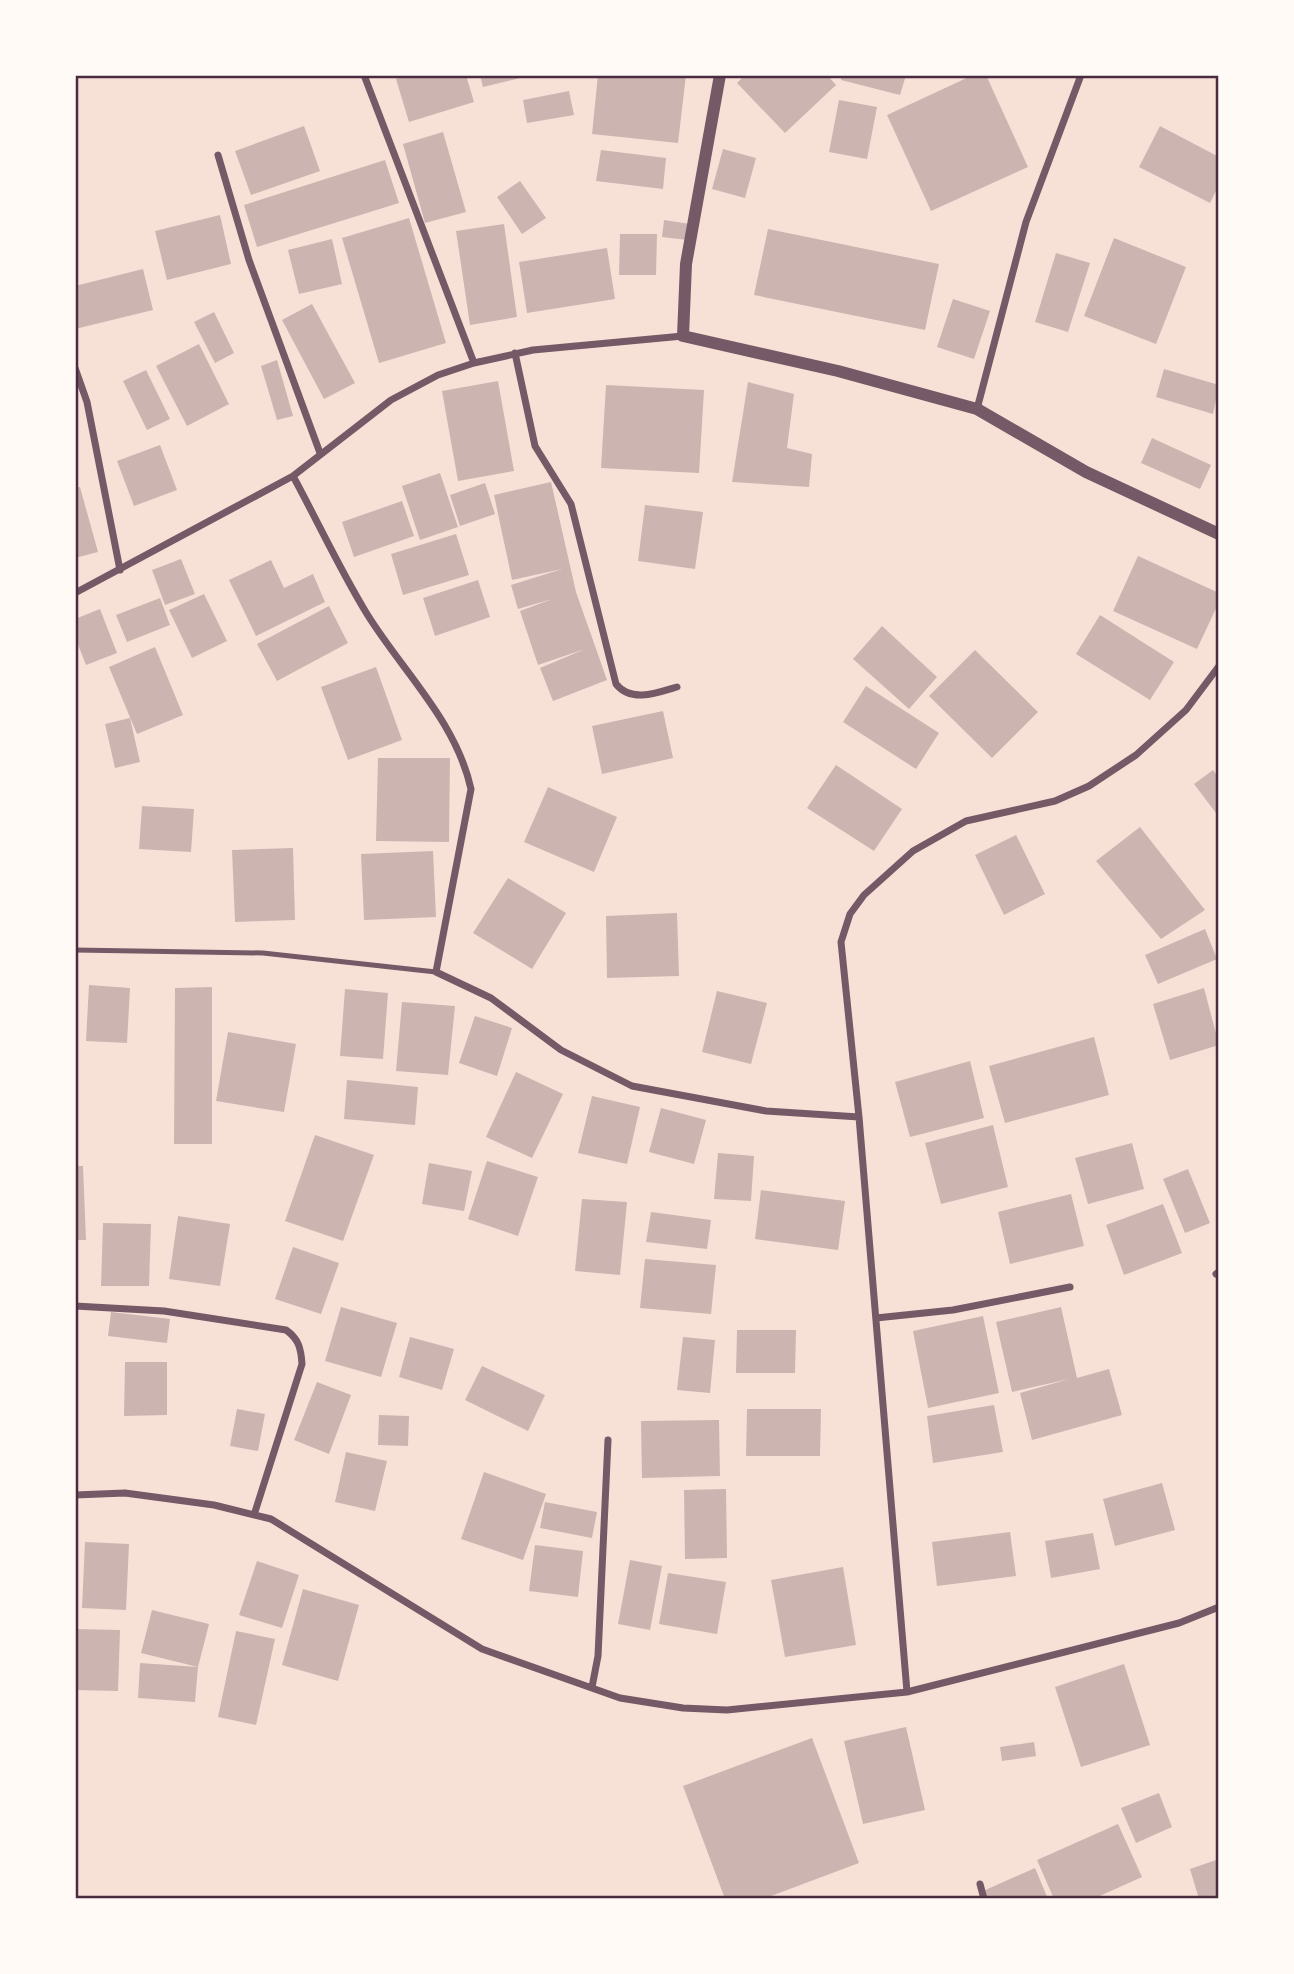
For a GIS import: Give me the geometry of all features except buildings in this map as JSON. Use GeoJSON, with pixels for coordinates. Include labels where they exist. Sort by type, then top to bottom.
{"type":"FeatureCollection","features":[{"type":"Feature","properties":{"kind":"street"},"geometry":{"type":"LineString","coordinates":[[364,75],[474,363]]}},
{"type":"Feature","properties":{"kind":"street"},"geometry":{"type":"LineString","coordinates":[[683,336],[686,264],[720,75]]}},
{"type":"Feature","properties":{"kind":"street"},"geometry":{"type":"LineString","coordinates":[[977,408],[1026,222],[1081,75]]}},
{"type":"Feature","properties":{"kind":"street"},"geometry":{"type":"LineString","coordinates":[[218,155],[248,260],[320,453]]}},
{"type":"Feature","properties":{"kind":"street"},"geometry":{"type":"LineString","coordinates":[[75,593],[293,476],[391,400],[438,375],[474,363],[565,345],[683,336],[838,371],[977,408],[1086,471],[1219,534]]}},
{"type":"Feature","properties":{"kind":"street"},"geometry":{"type":"LineString","coordinates":[[515,354],[535,446],[571,504],[616,684],[626,694],[634,695],[677,687]]}},
{"type":"Feature","properties":{"kind":"street"},"geometry":{"type":"LineString","coordinates":[[75,368],[86,402],[120,570]]}},
{"type":"Feature","properties":{"kind":"street"},"geometry":{"type":"LineString","coordinates":[[293,476],[368,614],[434,708],[465,765],[471,789],[436,972],[491,998],[561,1050],[632,1086],[766,1111],[859,1118]]}},
{"type":"Feature","properties":{"kind":"street"},"geometry":{"type":"LineString","coordinates":[[907,1692],[859,1118],[841,942],[850,914],[864,895],[913,851],[966,821],[1055,801],[1112,771],[1136,755],[1186,710],[1219,666]]}},
{"type":"Feature","properties":{"kind":"street"},"geometry":{"type":"LineString","coordinates":[[876,1318],[953,1310],[1070,1287]]}},
{"type":"Feature","properties":{"kind":"street"},"geometry":{"type":"LineString","coordinates":[[75,1306],[164,1311],[286,1330],[295,1336],[300,1346],[302,1364],[254,1515]]}},
{"type":"Feature","properties":{"kind":"street"},"geometry":{"type":"LineString","coordinates":[[592,1687],[598,1656],[608,1440]]}},
{"type":"Feature","properties":{"kind":"street"},"geometry":{"type":"LineString","coordinates":[[75,1495],[125,1493],[214,1505],[271,1519],[482,1649],[620,1698],[682,1708],[727,1710],[907,1692],[1179,1623],[1219,1607]]}},
{"type":"Feature","properties":{"kind":"street"},"geometry":{"type":"LineString","coordinates":[[980,1884],[984,1899]]}},
{"type":"Feature","properties":{"kind":"lane"},"geometry":{"type":"LineString","coordinates":[[75,950],[263,953],[436,972]]}}]}
